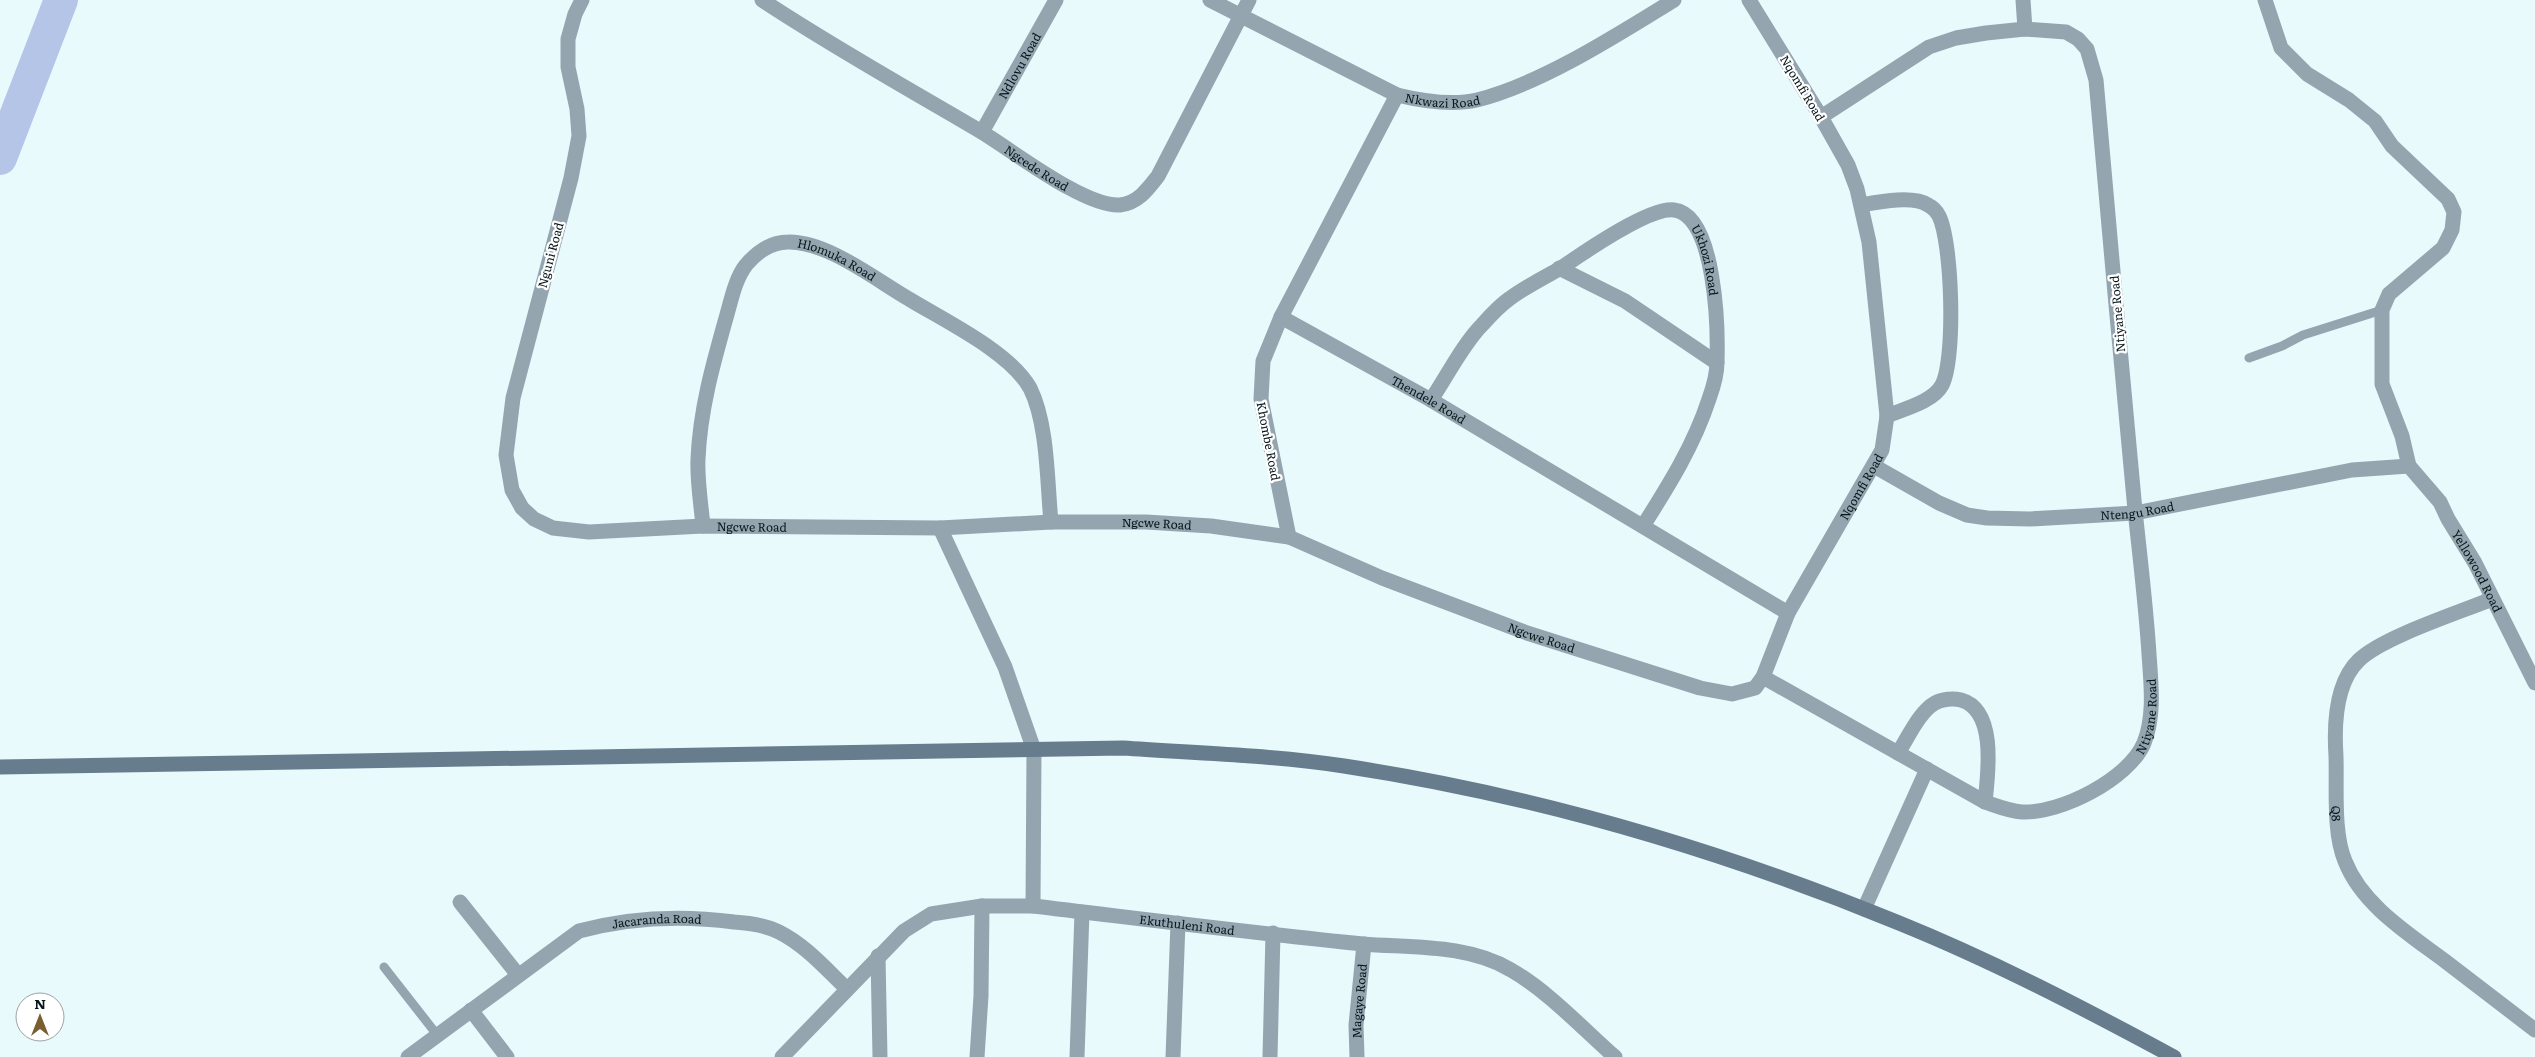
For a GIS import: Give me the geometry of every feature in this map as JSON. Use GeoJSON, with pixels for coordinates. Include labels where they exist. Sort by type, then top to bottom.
{"type":"FeatureCollection","features":[{"type":"Feature","properties":{"kind":"street","name":"Nguni Road"},"geometry":{"type":"LineString","coordinates":[[522,508],[512,490],[507,471],[508,436],[513,398],[571,178],[577,144],[577,109],[568,66],[568,39],[575,14],[582,0]]}},
{"type":"Feature","properties":{"kind":"street","name":"Ngcede Road"},"geometry":{"type":"LineString","coordinates":[[762,0],[829,44],[982,132],[1088,197],[1105,203],[1119,205],[1131,202],[1145,193],[1158,176],[1249,0]]}},
{"type":"Feature","properties":{"kind":"street","name":"Ndlovu Road"},"geometry":{"type":"LineString","coordinates":[[982,132],[1056,0]]}},
{"type":"Feature","properties":{"kind":"street","name":"Nkwazi Road"},"geometry":{"type":"LineString","coordinates":[[1210,0],[1397,95],[1423,101],[1441,102],[1475,101],[1520,85],[1593,48],[1674,0]]}},
{"type":"Feature","properties":{"kind":"street","name":"Nqomfi Road"},"geometry":{"type":"LineString","coordinates":[[1749,0],[1821,117],[1848,165],[1861,205],[1869,242],[1887,416],[1882,450],[1788,613],[1763,677]]}},
{"type":"Feature","properties":{"kind":"street"},"geometry":{"type":"LineString","coordinates":[[2023,0],[2024,29]]}},
{"type":"Feature","properties":{"kind":"street"},"geometry":{"type":"LineString","coordinates":[[2265,0],[2281,48],[2307,74],[2349,100],[2375,121],[2392,146],[2448,199],[2454,212],[2452,230],[2443,248],[2389,294],[2382,310],[2382,384],[2402,436],[2409,466]]}},
{"type":"Feature","properties":{"kind":"street","name":"Ntiyane Road"},"geometry":{"type":"LineString","coordinates":[[1821,117],[1929,47],[1956,38],[2024,29],[2066,32],[2078,39],[2087,49],[2094,71],[2146,615],[2152,699],[2144,742],[2137,756],[2124,768],[2088,793],[2067,804],[2037,811],[2005,810],[1985,802]]}},
{"type":"Feature","properties":{"kind":"street"},"geometry":{"type":"LineString","coordinates":[[1281,317],[1397,95]]}},
{"type":"Feature","properties":{"kind":"street"},"geometry":{"type":"LineString","coordinates":[[1861,205],[1886,200],[1911,200],[1927,204],[1938,214],[1945,235],[1952,334],[1947,371],[1942,386],[1933,394],[1887,416]]}},
{"type":"Feature","properties":{"kind":"street","name":"Ukhozi Road"},"geometry":{"type":"LineString","coordinates":[[1431,400],[1480,327],[1508,300],[1588,249],[1650,216],[1665,211],[1683,213],[1691,220],[1706,244],[1713,290],[1717,364],[1709,398],[1681,466],[1643,526]]}},
{"type":"Feature","properties":{"kind":"street","name":"Hlomuka Road"},"geometry":{"type":"LineString","coordinates":[[702,526],[698,460],[702,411],[734,291],[745,266],[757,254],[766,247],[786,242],[806,244],[838,257],[951,324],[1002,357],[1019,371],[1031,390],[1039,416],[1051,522]]}},
{"type":"Feature","properties":{"kind":"street"},"geometry":{"type":"LineString","coordinates":[[1559,268],[1624,301],[1717,364]]}},
{"type":"Feature","properties":{"kind":"street","name":"Thendele Road"},"geometry":{"type":"LineString","coordinates":[[1281,317],[1431,400],[1788,613]]}},
{"type":"Feature","properties":{"kind":"street","name":"Khombe Road"},"geometry":{"type":"LineString","coordinates":[[1281,317],[1263,361],[1261,398],[1289,537]]}},
{"type":"Feature","properties":{"kind":"street","name":"Ntengu Road"},"geometry":{"type":"LineString","coordinates":[[1874,466],[1939,503],[1967,515],[1987,518],[2030,519],[2135,513],[2352,470],[2409,466]]}},
{"type":"Feature","properties":{"kind":"street","name":"Yellowood Road"},"geometry":{"type":"LineString","coordinates":[[2409,466],[2440,502],[2448,519],[2475,563],[2535,683]]}},
{"type":"Feature","properties":{"kind":"street","name":"Ngcwe Road"},"geometry":{"type":"LineString","coordinates":[[522,508],[534,519],[553,528],[589,532],[702,526],[940,528],[1051,522],[1146,522],[1211,526],[1289,537],[1382,578],[1527,633],[1677,682],[1732,694],[1755,688],[1763,677]]}},
{"type":"Feature","properties":{"kind":"street"},"geometry":{"type":"LineString","coordinates":[[940,528],[1005,667],[1034,750],[1033,906]]}},
{"type":"Feature","properties":{"kind":"street","name":"Q8"},"geometry":{"type":"LineString","coordinates":[[2492,599],[2386,642],[2359,660],[2346,676],[2339,702],[2335,746],[2338,826],[2344,859],[2354,881],[2374,904],[2411,935],[2535,1030]]}},
{"type":"Feature","properties":{"kind":"street"},"geometry":{"type":"LineString","coordinates":[[1763,677],[1985,802],[1990,761],[1988,746],[1984,724],[1968,702],[1957,699],[1934,703],[1924,713],[1898,753]]}},
{"type":"Feature","properties":{"kind":"street"},"geometry":{"type":"LineString","coordinates":[[0,766],[1123,748],[1342,765],[1433,781],[1526,801],[1654,835],[1800,885],[1864,909],[2006,971],[2174,1057]]}},
{"type":"Feature","properties":{"kind":"street"},"geometry":{"type":"LineString","coordinates":[[1864,909],[1927,769]]}},
{"type":"Feature","properties":{"kind":"street"},"geometry":{"type":"LineString","coordinates":[[460,902],[518,975]]}},
{"type":"Feature","properties":{"kind":"street"},"geometry":{"type":"LineString","coordinates":[[977,1057],[981,996],[982,906]]}},
{"type":"Feature","properties":{"kind":"street","name":"Ekuthuleni Road"},"geometry":{"type":"LineString","coordinates":[[782,1057],[846,988],[904,931],[931,914],[982,906],[1033,906],[1364,944],[1451,951],[1485,959],[1511,969],[1538,989],[1615,1057]]}},
{"type":"Feature","properties":{"kind":"street"},"geometry":{"type":"LineString","coordinates":[[1076,1057],[1082,912]]}},
{"type":"Feature","properties":{"kind":"street","name":"Jacaranda Road"},"geometry":{"type":"LineString","coordinates":[[408,1057],[579,931],[606,924],[655,917],[713,919],[758,924],[778,932],[801,946],[846,988]]}},
{"type":"Feature","properties":{"kind":"street"},"geometry":{"type":"LineString","coordinates":[[1173,1057],[1178,923]]}},
{"type":"Feature","properties":{"kind":"street"},"geometry":{"type":"LineString","coordinates":[[1270,1057],[1273,933]]}},
{"type":"Feature","properties":{"kind":"street","name":"Magaye Road"},"geometry":{"type":"LineString","coordinates":[[1357,1057],[1356,1025],[1364,944]]}},
{"type":"Feature","properties":{"kind":"street"},"geometry":{"type":"LineString","coordinates":[[878,956],[880,1057]]}},
{"type":"Feature","properties":{"kind":"street"},"geometry":{"type":"LineString","coordinates":[[471,1010],[507,1057]]}},
{"type":"Feature","properties":{"kind":"lane"},"geometry":{"type":"LineString","coordinates":[[2249,358],[2282,346],[2303,335],[2382,310]]}},
{"type":"Feature","properties":{"kind":"lane"},"geometry":{"type":"LineString","coordinates":[[384,968],[438,1036]]}},
{"type":"Feature","properties":{"kind":"waterway"},"geometry":{"type":"LineString","coordinates":[[0,158],[61,0]]}}]}
